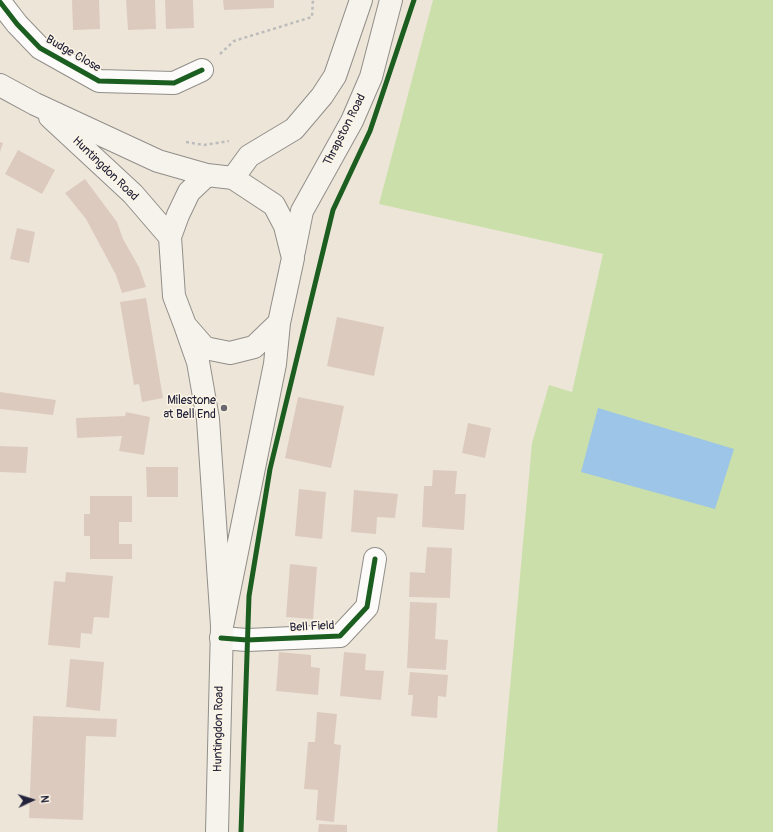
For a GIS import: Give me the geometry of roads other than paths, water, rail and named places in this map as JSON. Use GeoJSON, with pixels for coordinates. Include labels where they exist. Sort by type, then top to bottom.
{"type":"FeatureCollection","features":[{"type":"Feature","properties":{"kind":"main road"},"geometry":{"type":"LineString","coordinates":[[233,178],[249,156],[294,129],[322,96],[335,76],[360,0]]}},
{"type":"Feature","properties":{"kind":"main road","name":"Thrapston Road"},"geometry":{"type":"LineString","coordinates":[[222,632],[274,371],[279,323],[302,211],[352,121],[371,77],[391,0]]}},
{"type":"Feature","properties":{"kind":"main road","name":"Huntingdon Road"},"geometry":{"type":"LineString","coordinates":[[0,85],[36,104],[158,161],[207,175]]}},
{"type":"Feature","properties":{"kind":"main road","name":"Huntingdon Road"},"geometry":{"type":"LineString","coordinates":[[36,104],[133,194],[170,237]]}},
{"type":"Feature","properties":{"kind":"main road"},"geometry":{"type":"LineString","coordinates":[[207,175],[190,192],[178,215],[170,237],[174,296],[198,362],[208,419],[222,632]]}},
{"type":"Feature","properties":{"kind":"main road","name":"Thrapston Road"},"geometry":{"type":"LineString","coordinates":[[207,175],[233,178],[274,205],[285,226],[293,258]]}},
{"type":"Feature","properties":{"kind":"main road"},"geometry":{"type":"LineString","coordinates":[[185,326],[205,348],[230,353],[254,347],[279,323]]}},
{"type":"Feature","properties":{"kind":"main road","name":"Huntingdon Road"},"geometry":{"type":"LineString","coordinates":[[217,832],[222,632]]}},
{"type":"Feature","properties":{"kind":"street","name":"Budge Close"},"geometry":{"type":"LineString","coordinates":[[0,2],[17,24],[40,48],[99,81],[174,82],[202,70]]}},
{"type":"Feature","properties":{"kind":"street","name":"Bell Field"},"geometry":{"type":"LineString","coordinates":[[222,632],[248,640],[340,636],[367,607],[375,559]]}},
{"type":"Feature","properties":{"kind":"water"},"geometry":{"type":"Polygon","coordinates":[[[598,408],[734,449],[715,509],[581,472],[598,408]]]}},
{"type":"Feature","properties":{"kind":"place","name":"Milestone at Bell End"},"geometry":{"type":"Point","coordinates":[224,408]}}]}
